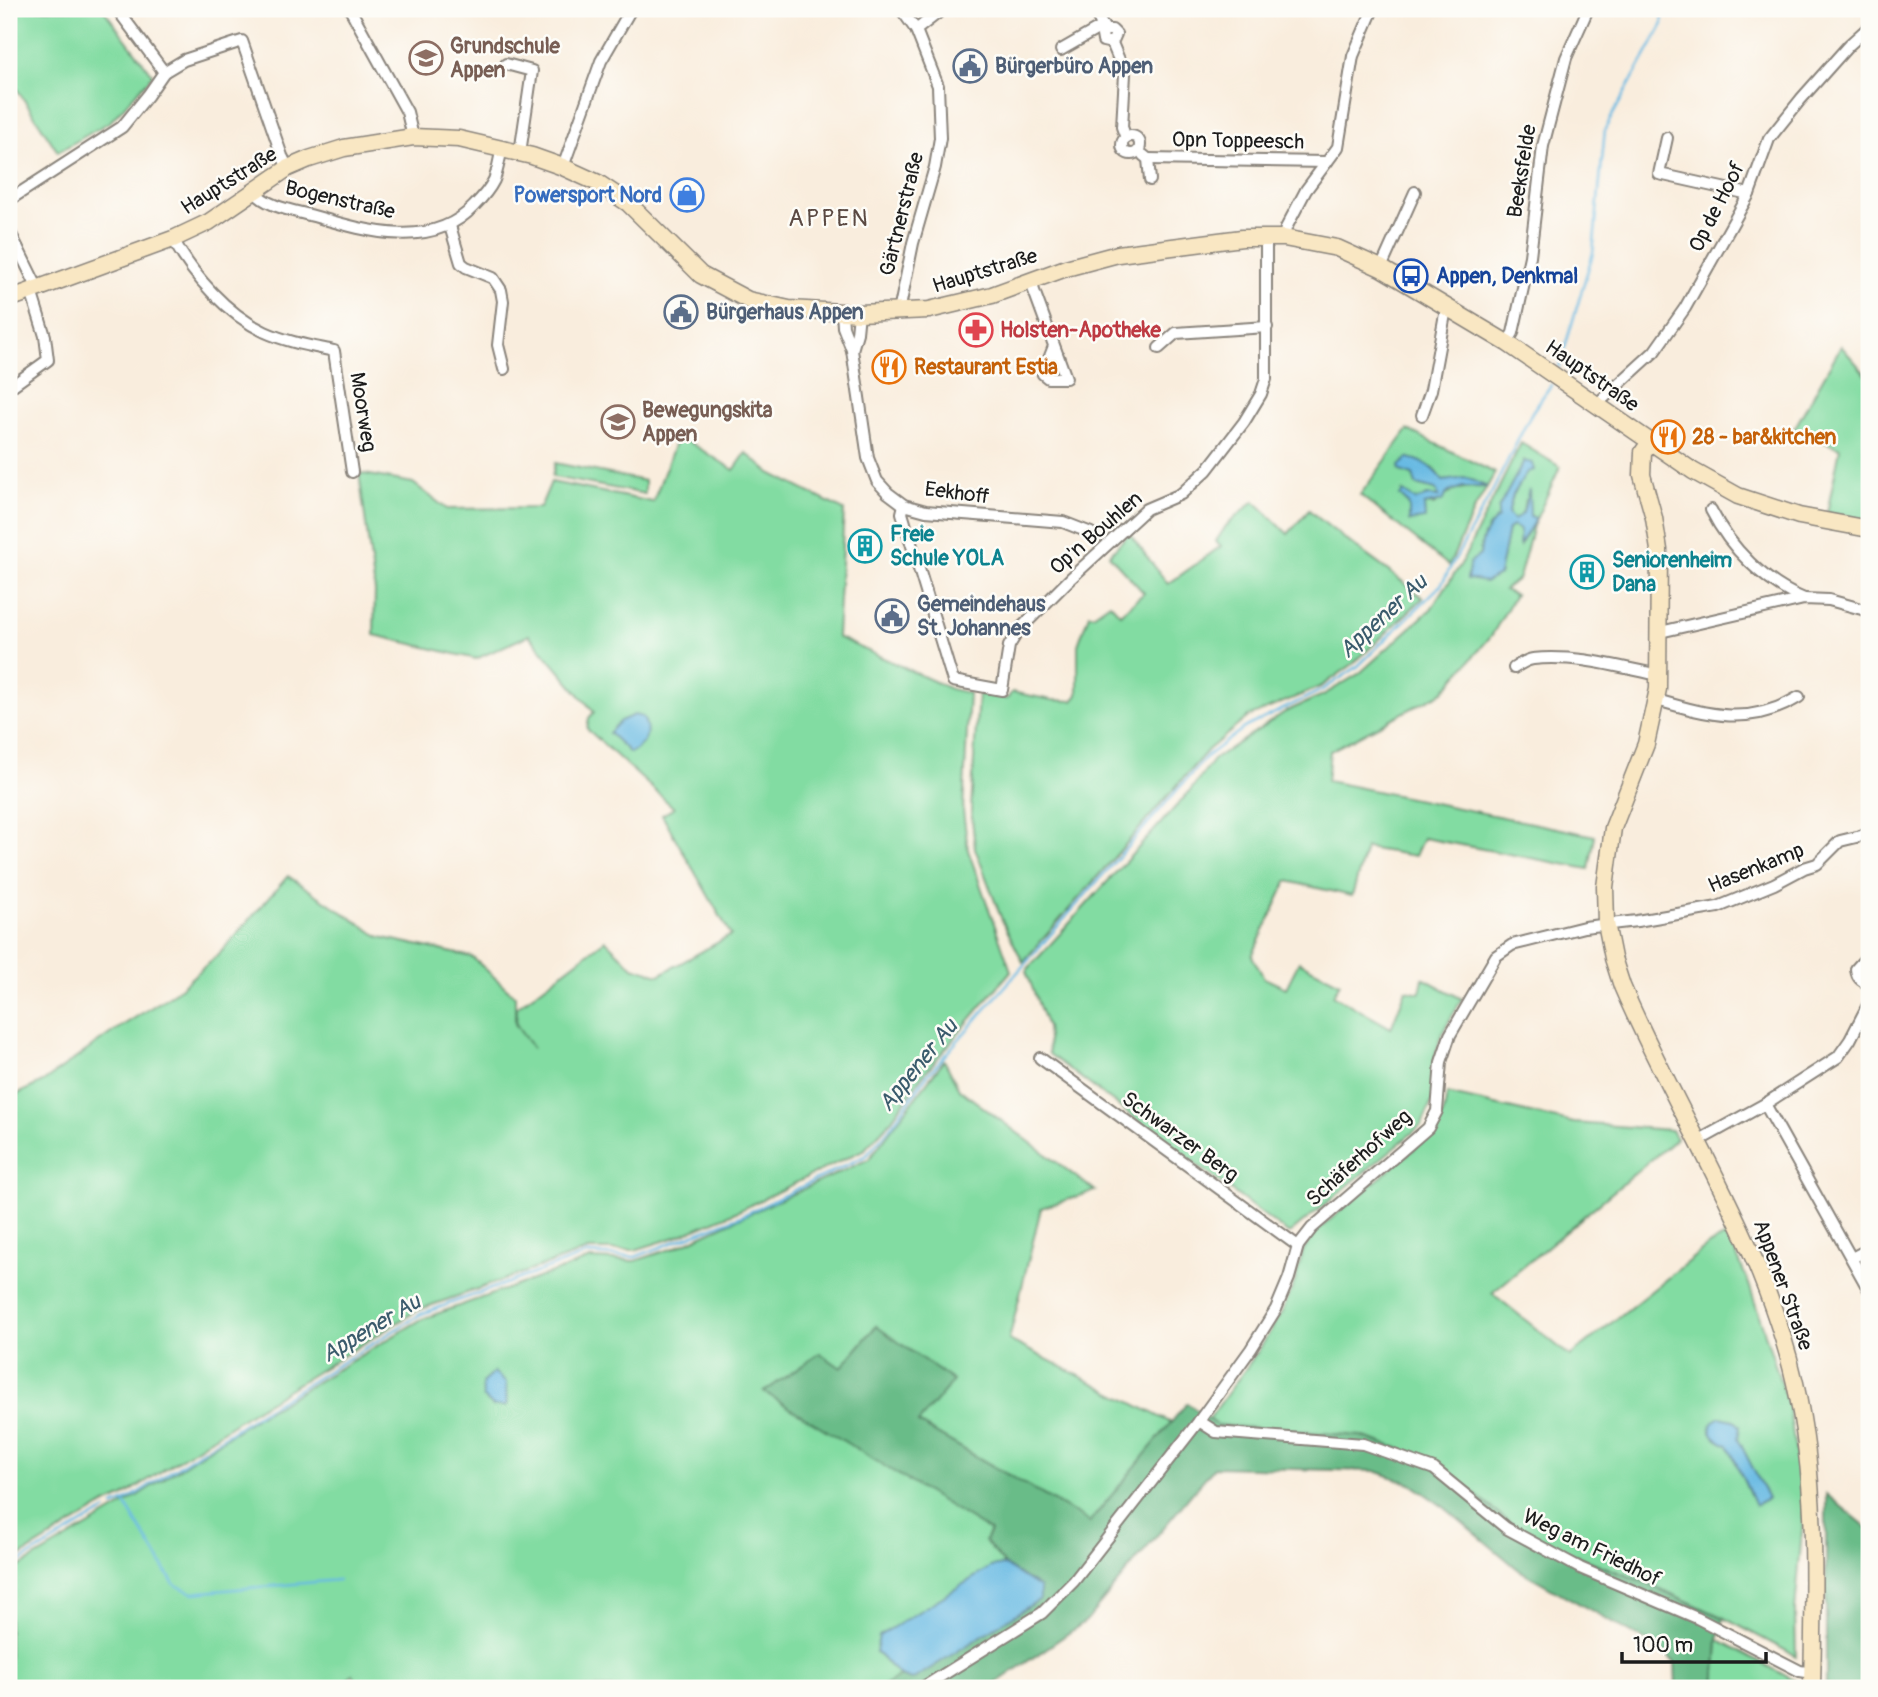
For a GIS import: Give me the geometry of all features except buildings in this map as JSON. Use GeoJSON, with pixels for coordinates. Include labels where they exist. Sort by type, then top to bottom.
{"type":"FeatureCollection","features":[{"type":"Feature","properties":{"kind":"main road","name":"Hauptstraße"},"geometry":{"type":"LineString","coordinates":[[9,299],[173,239],[209,222],[288,168],[344,148],[413,137],[459,139],[520,153],[563,167],[598,183],[628,203],[701,275],[748,300],[779,307],[859,313],[929,310],[963,303],[1066,268],[1118,254],[1215,241],[1284,238],[1337,248],[1381,268],[1507,343],[1693,471],[1745,499],[1799,516],[1869,529]]}},
{"type":"Feature","properties":{"kind":"main road"},"geometry":{"type":"LineString","coordinates":[[1606,923],[1605,887],[1613,828],[1646,744],[1657,700],[1660,632],[1657,534],[1644,484],[1643,452],[1656,446]]}},
{"type":"Feature","properties":{"kind":"main road","name":"Appener Straße"},"geometry":{"type":"LineString","coordinates":[[1606,923],[1622,986],[1752,1253],[1795,1381],[1806,1443],[1813,1521],[1813,1681]]}},
{"type":"Feature","properties":{"kind":"street"},"geometry":{"type":"LineString","coordinates":[[117,9],[164,72]]}},
{"type":"Feature","properties":{"kind":"street"},"geometry":{"type":"LineString","coordinates":[[350,9],[407,113],[413,137]]}},
{"type":"Feature","properties":{"kind":"street"},"geometry":{"type":"LineString","coordinates":[[563,167],[601,61],[631,9]]}},
{"type":"Feature","properties":{"kind":"street","name":"Gärtnerstraße"},"geometry":{"type":"LineString","coordinates":[[899,312],[913,243],[936,167],[940,138],[938,86],[916,30],[901,9]]}},
{"type":"Feature","properties":{"kind":"street"},"geometry":{"type":"LineString","coordinates":[[916,30],[943,9]]}},
{"type":"Feature","properties":{"kind":"street"},"geometry":{"type":"LineString","coordinates":[[1093,9],[1104,28]]}},
{"type":"Feature","properties":{"kind":"street","name":"Opn Toppeesch"},"geometry":{"type":"LineString","coordinates":[[1284,238],[1286,228],[1306,190],[1338,147],[1353,56],[1373,9]]}},
{"type":"Feature","properties":{"kind":"street","name":"Beeksfelde"},"geometry":{"type":"LineString","coordinates":[[1507,343],[1513,333],[1530,256],[1543,145],[1566,58],[1588,9]]}},
{"type":"Feature","properties":{"kind":"street","name":"Op de Hoof"},"geometry":{"type":"LineString","coordinates":[[1597,404],[1654,352],[1685,308],[1749,194],[1769,139],[1849,45],[1869,27]]}},
{"type":"Feature","properties":{"kind":"street"},"geometry":{"type":"LineString","coordinates":[[1061,50],[1104,28],[1116,34],[1112,43],[1125,74],[1122,127],[1126,138],[1122,144],[1126,153],[1133,154],[1138,151],[1148,159],[1150,180]]}},
{"type":"Feature","properties":{"kind":"street"},"geometry":{"type":"LineString","coordinates":[[9,200],[122,127],[164,72],[184,60],[242,41],[288,168]]}},
{"type":"Feature","properties":{"kind":"street"},"geometry":{"type":"LineString","coordinates":[[506,64],[532,71],[520,153]]}},
{"type":"Feature","properties":{"kind":"street"},"geometry":{"type":"LineString","coordinates":[[1667,138],[1659,174],[1749,194]]}},
{"type":"Feature","properties":{"kind":"street"},"geometry":{"type":"LineString","coordinates":[[502,149],[489,188],[469,211],[450,226],[461,262],[466,267],[492,278],[501,290],[503,301],[498,345],[504,369]]}},
{"type":"Feature","properties":{"kind":"street","name":"Opn Toppeesch"},"geometry":{"type":"LineString","coordinates":[[1148,159],[1327,163]]}},
{"type":"Feature","properties":{"kind":"street","name":"Bogenstraße"},"geometry":{"type":"LineString","coordinates":[[254,191],[265,202],[333,222],[385,233],[421,233],[450,226]]}},
{"type":"Feature","properties":{"kind":"street"},"geometry":{"type":"LineString","coordinates":[[1381,268],[1415,191]]}},
{"type":"Feature","properties":{"kind":"street"},"geometry":{"type":"LineString","coordinates":[[9,230],[34,290],[48,360],[9,388]]}},
{"type":"Feature","properties":{"kind":"street","name":"Op'n Bouhlen"},"geometry":{"type":"LineString","coordinates":[[904,505],[902,513],[953,681],[1002,690],[1009,646],[1018,631],[1146,509],[1181,494],[1207,470],[1244,422],[1261,394],[1266,379],[1266,237]]}},
{"type":"Feature","properties":{"kind":"street","name":"Moorweg"},"geometry":{"type":"LineString","coordinates":[[173,239],[200,277],[237,314],[263,331],[334,351],[352,472]]}},
{"type":"Feature","properties":{"kind":"street"},"geometry":{"type":"LineString","coordinates":[[1030,280],[1054,346]]}},
{"type":"Feature","properties":{"kind":"street"},"geometry":{"type":"LineString","coordinates":[[1422,415],[1431,390],[1449,307]]}},
{"type":"Feature","properties":{"kind":"street","name":"Eekhoff"},"geometry":{"type":"LineString","coordinates":[[842,312],[852,350],[870,467],[888,494],[904,505],[926,512],[1063,522],[1091,533]]}},
{"type":"Feature","properties":{"kind":"street","name":"Eekhoff"},"geometry":{"type":"LineString","coordinates":[[852,350],[859,313]]}},
{"type":"Feature","properties":{"kind":"street"},"geometry":{"type":"LineString","coordinates":[[1159,348],[1176,333],[1266,327]]}},
{"type":"Feature","properties":{"kind":"street"},"geometry":{"type":"LineString","coordinates":[[1711,509],[1724,531],[1759,572],[1779,587],[1804,599]]}},
{"type":"Feature","properties":{"kind":"street"},"geometry":{"type":"LineString","coordinates":[[1660,632],[1804,599],[1829,600],[1869,611]]}},
{"type":"Feature","properties":{"kind":"street"},"geometry":{"type":"LineString","coordinates":[[1514,668],[1532,659],[1560,659],[1659,675]]}},
{"type":"Feature","properties":{"kind":"street"},"geometry":{"type":"LineString","coordinates":[[1657,700],[1704,713],[1732,716],[1759,713],[1799,697]]}},
{"type":"Feature","properties":{"kind":"street","name":"Hasenkamp"},"geometry":{"type":"LineString","coordinates":[[1606,923],[1648,919],[1718,906],[1817,864],[1840,841],[1869,834]]}},
{"type":"Feature","properties":{"kind":"street","name":"Schäferhofweg"},"geometry":{"type":"LineString","coordinates":[[922,1688],[1042,1613],[1074,1581],[1199,1421],[1251,1349],[1276,1309],[1298,1246],[1312,1228],[1427,1128],[1437,1111],[1441,1062],[1450,1035],[1496,956],[1512,945],[1606,923]]}},
{"type":"Feature","properties":{"kind":"street"},"geometry":{"type":"LineString","coordinates":[[1869,961],[1864,960],[1856,969],[1856,975],[1861,981],[1869,984]]}},
{"type":"Feature","properties":{"kind":"street"},"geometry":{"type":"LineString","coordinates":[[1698,1141],[1765,1104],[1838,1057],[1869,1003]]}},
{"type":"Feature","properties":{"kind":"street","name":"Schwarzer Berg"},"geometry":{"type":"LineString","coordinates":[[1040,1058],[1298,1246]]}},
{"type":"Feature","properties":{"kind":"street"},"geometry":{"type":"LineString","coordinates":[[1765,1104],[1869,1290]]}},
{"type":"Feature","properties":{"kind":"street"},"geometry":{"type":"LineString","coordinates":[[1854,1263],[1869,1249]]}},
{"type":"Feature","properties":{"kind":"street","name":"Weg am Friedhof"},"geometry":{"type":"LineString","coordinates":[[1199,1421],[1216,1432],[1363,1444],[1434,1469],[1506,1528],[1570,1563],[1697,1618],[1800,1671],[1813,1681]]}},
{"type":"Feature","properties":{"kind":"green space"},"geometry":{"type":"Polygon","coordinates":[[[9,9],[103,9],[153,75],[111,121],[58,152],[13,83],[9,85],[9,9]]]}},
{"type":"Feature","properties":{"kind":"green space"},"geometry":{"type":"Polygon","coordinates":[[[1841,346],[1869,378],[1867,520],[1827,513],[1840,448],[1793,431],[1841,346]]]}},
{"type":"Feature","properties":{"kind":"green space"},"geometry":{"type":"Polygon","coordinates":[[[1408,430],[1495,473],[1473,512],[1449,566],[1360,495],[1408,430]],[[1433,468],[1401,471],[1413,475],[1416,485],[1436,490],[1439,497],[1428,496],[1416,500],[1403,492],[1409,505],[1410,521],[1424,504],[1434,505],[1453,491],[1487,487],[1466,478],[1443,481],[1433,468]]]}},
{"type":"Feature","properties":{"kind":"green space"},"geometry":{"type":"Polygon","coordinates":[[[678,435],[734,470],[746,453],[770,473],[844,510],[837,637],[951,689],[969,693],[963,810],[968,850],[1011,971],[923,1075],[890,1122],[865,1149],[738,1211],[676,1237],[635,1250],[588,1250],[418,1310],[253,1411],[122,1497],[9,1563],[9,1098],[43,1082],[114,1031],[174,993],[220,953],[288,876],[380,937],[472,957],[515,996],[515,1024],[533,1049],[516,1024],[517,1007],[605,940],[633,967],[659,975],[731,935],[662,815],[674,808],[587,729],[589,718],[594,712],[529,635],[476,659],[374,635],[375,591],[359,473],[413,483],[447,509],[540,508],[551,482],[653,502],[678,435]]]}},
{"type":"Feature","properties":{"kind":"green space"},"geometry":{"type":"Polygon","coordinates":[[[1521,443],[1560,467],[1533,526],[1519,578],[1504,590],[1515,595],[1492,635],[1443,692],[1330,751],[1327,781],[1595,836],[1589,869],[1423,838],[1415,856],[1366,848],[1352,896],[1287,881],[1252,956],[1264,978],[1286,988],[1299,962],[1340,983],[1333,995],[1391,1028],[1406,990],[1420,993],[1423,978],[1462,999],[1445,1028],[1436,1052],[1433,1099],[1422,1125],[1289,1234],[1049,1054],[1047,1027],[1026,971],[1190,791],[1213,760],[1285,712],[1325,694],[1360,673],[1431,609],[1461,564],[1521,443]],[[1524,461],[1499,509],[1498,518],[1485,534],[1480,555],[1470,562],[1499,575],[1508,529],[1513,526],[1520,530],[1520,545],[1536,518],[1530,516],[1525,499],[1523,513],[1514,521],[1508,514],[1513,495],[1527,472],[1524,461]]]}},
{"type":"Feature","properties":{"kind":"green space"},"geometry":{"type":"Polygon","coordinates":[[[555,463],[645,481],[645,494],[552,477],[555,463]]]}},
{"type":"Feature","properties":{"kind":"green space"},"geometry":{"type":"Polygon","coordinates":[[[1254,501],[1288,534],[1309,510],[1423,598],[1353,664],[1322,686],[1248,717],[1208,750],[1023,962],[1002,920],[975,848],[971,809],[978,694],[1007,699],[1012,692],[1073,701],[1078,695],[1078,645],[1089,614],[1093,615],[1110,603],[1120,614],[1144,593],[1109,555],[1129,533],[1168,584],[1221,546],[1216,541],[1226,526],[1254,501]]]}},
{"type":"Feature","properties":{"kind":"green space"},"geometry":{"type":"Polygon","coordinates":[[[944,1060],[959,1089],[1095,1191],[1041,1208],[1009,1340],[1172,1423],[1090,1522],[918,1423],[876,1326],[841,1368],[765,1391],[990,1531],[985,1541],[1005,1565],[991,1567],[876,1652],[900,1676],[881,1688],[360,1688],[353,1674],[341,1688],[9,1688],[9,1573],[122,1506],[257,1417],[422,1319],[591,1259],[635,1261],[674,1248],[869,1159],[944,1060]]]}},
{"type":"Feature","properties":{"kind":"green space"},"geometry":{"type":"Polygon","coordinates":[[[1447,1094],[1574,1123],[1671,1130],[1676,1139],[1492,1293],[1570,1356],[1710,1244],[1728,1235],[1749,1284],[1789,1408],[1804,1509],[1795,1611],[1796,1656],[1724,1618],[1652,1585],[1550,1546],[1509,1522],[1431,1459],[1217,1425],[1209,1419],[1259,1350],[1282,1312],[1296,1279],[1303,1251],[1317,1231],[1435,1131],[1444,1112],[1447,1094]]]}},
{"type":"Feature","properties":{"kind":"green space"},"geometry":{"type":"Polygon","coordinates":[[[876,1326],[953,1381],[918,1423],[1090,1522],[1187,1403],[1217,1425],[1361,1436],[1431,1459],[1509,1522],[1550,1546],[1646,1583],[1724,1618],[1718,1639],[1715,1688],[1676,1688],[1675,1663],[1662,1650],[1519,1570],[1445,1508],[1411,1484],[1375,1471],[1214,1467],[1086,1621],[989,1688],[881,1688],[900,1676],[912,1680],[1039,1599],[1040,1588],[1005,1565],[985,1541],[990,1531],[764,1392],[820,1353],[841,1368],[876,1326]]]}},
{"type":"Feature","properties":{"kind":"green space"},"geometry":{"type":"Polygon","coordinates":[[[1826,1494],[1869,1529],[1869,1688],[1826,1688],[1826,1494]]]}},
{"type":"Feature","properties":{"kind":"green space"},"geometry":{"type":"Polygon","coordinates":[[[1718,1639],[1801,1684],[1801,1688],[1715,1688],[1718,1639]]]}},
{"type":"Feature","properties":{"kind":"water"},"geometry":{"type":"Polygon","coordinates":[[[1408,458],[1428,466],[1443,481],[1466,478],[1487,487],[1463,487],[1448,492],[1442,501],[1424,505],[1425,519],[1409,521],[1409,505],[1400,496],[1403,492],[1416,500],[1428,496],[1439,497],[1436,490],[1416,485],[1413,475],[1400,471],[1399,466],[1408,458]]]}},
{"type":"Feature","properties":{"kind":"water"},"geometry":{"type":"Polygon","coordinates":[[[1524,461],[1532,463],[1534,470],[1527,472],[1513,495],[1508,514],[1514,520],[1523,513],[1529,489],[1530,516],[1536,518],[1519,546],[1520,530],[1513,526],[1508,529],[1499,575],[1486,582],[1467,579],[1470,562],[1480,555],[1485,534],[1498,518],[1498,509],[1524,461]]]}},
{"type":"Feature","properties":{"kind":"water"},"geometry":{"type":"Polygon","coordinates":[[[634,715],[643,717],[647,733],[640,746],[630,753],[609,733],[620,721],[634,715]]]}},
{"type":"Feature","properties":{"kind":"water"},"geometry":{"type":"Polygon","coordinates":[[[494,1372],[506,1383],[507,1406],[493,1406],[483,1397],[482,1383],[494,1372]]]}},
{"type":"Feature","properties":{"kind":"water"},"geometry":{"type":"Polygon","coordinates":[[[1720,1417],[1734,1420],[1740,1426],[1738,1439],[1768,1498],[1755,1505],[1728,1445],[1718,1440],[1712,1432],[1712,1425],[1720,1417]]]}},
{"type":"Feature","properties":{"kind":"water"},"geometry":{"type":"Polygon","coordinates":[[[1005,1565],[1040,1588],[1040,1599],[912,1680],[900,1676],[876,1652],[879,1636],[991,1567],[1005,1565]]]}},
{"type":"Feature","properties":{"kind":"waterway","name":"Appener Au"},"geometry":{"type":"LineString","coordinates":[[1559,367],[1593,253],[1605,129],[1663,24],[1662,9]]}},
{"type":"Feature","properties":{"kind":"waterway","name":"Appener Au"},"geometry":{"type":"LineString","coordinates":[[114,1506],[421,1314],[588,1254],[635,1257],[741,1216],[867,1155],[893,1124],[925,1078],[1207,756],[1244,728],[1324,689],[1357,667],[1441,585],[1532,412],[1551,385]]}},
{"type":"Feature","properties":{"kind":"waterway"},"geometry":{"type":"LineString","coordinates":[[124,1502],[174,1584],[192,1593],[338,1580]]}},
{"type":"Feature","properties":{"kind":"waterway","name":"Appener Au"},"geometry":{"type":"LineString","coordinates":[[9,1568],[106,1510]]}},
{"type":"Feature","properties":{"kind":"place","name":"Grundschule Appen"},"geometry":{"type":"Point","coordinates":[426,58]}},
{"type":"Feature","properties":{"kind":"place","name":"Bürgerbüro Appen"},"geometry":{"type":"Point","coordinates":[970,66]}},
{"type":"Feature","properties":{"kind":"place","name":"Powersport Nord"},"geometry":{"type":"Point","coordinates":[687,195]}},
{"type":"Feature","properties":{"kind":"place","name":"Appen, Denkmal"},"geometry":{"type":"Point","coordinates":[1411,276]}},
{"type":"Feature","properties":{"kind":"place","name":"Bürgerhaus Appen"},"geometry":{"type":"Point","coordinates":[681,312]}},
{"type":"Feature","properties":{"kind":"place","name":"Holsten-Apotheke"},"geometry":{"type":"Point","coordinates":[976,330]}},
{"type":"Feature","properties":{"kind":"place","name":"Restaurant Estia"},"geometry":{"type":"Point","coordinates":[889,367]}},
{"type":"Feature","properties":{"kind":"place","name":"Bewegungskita Appen"},"geometry":{"type":"Point","coordinates":[618,422]}},
{"type":"Feature","properties":{"kind":"place","name":"28 - bar&kitchen"},"geometry":{"type":"Point","coordinates":[1668,437]}},
{"type":"Feature","properties":{"kind":"place","name":"Freie Schule YOLA"},"geometry":{"type":"Point","coordinates":[865,546]}},
{"type":"Feature","properties":{"kind":"place","name":"Seniorenheim Dana"},"geometry":{"type":"Point","coordinates":[1587,572]}},
{"type":"Feature","properties":{"kind":"place","name":"Gemeindehaus St. Johannes"},"geometry":{"type":"Point","coordinates":[892,616]}},
{"type":"Feature","properties":{"kind":"district","name":"APPEN"},"geometry":{"type":"Point","coordinates":[829,218]}}]}
